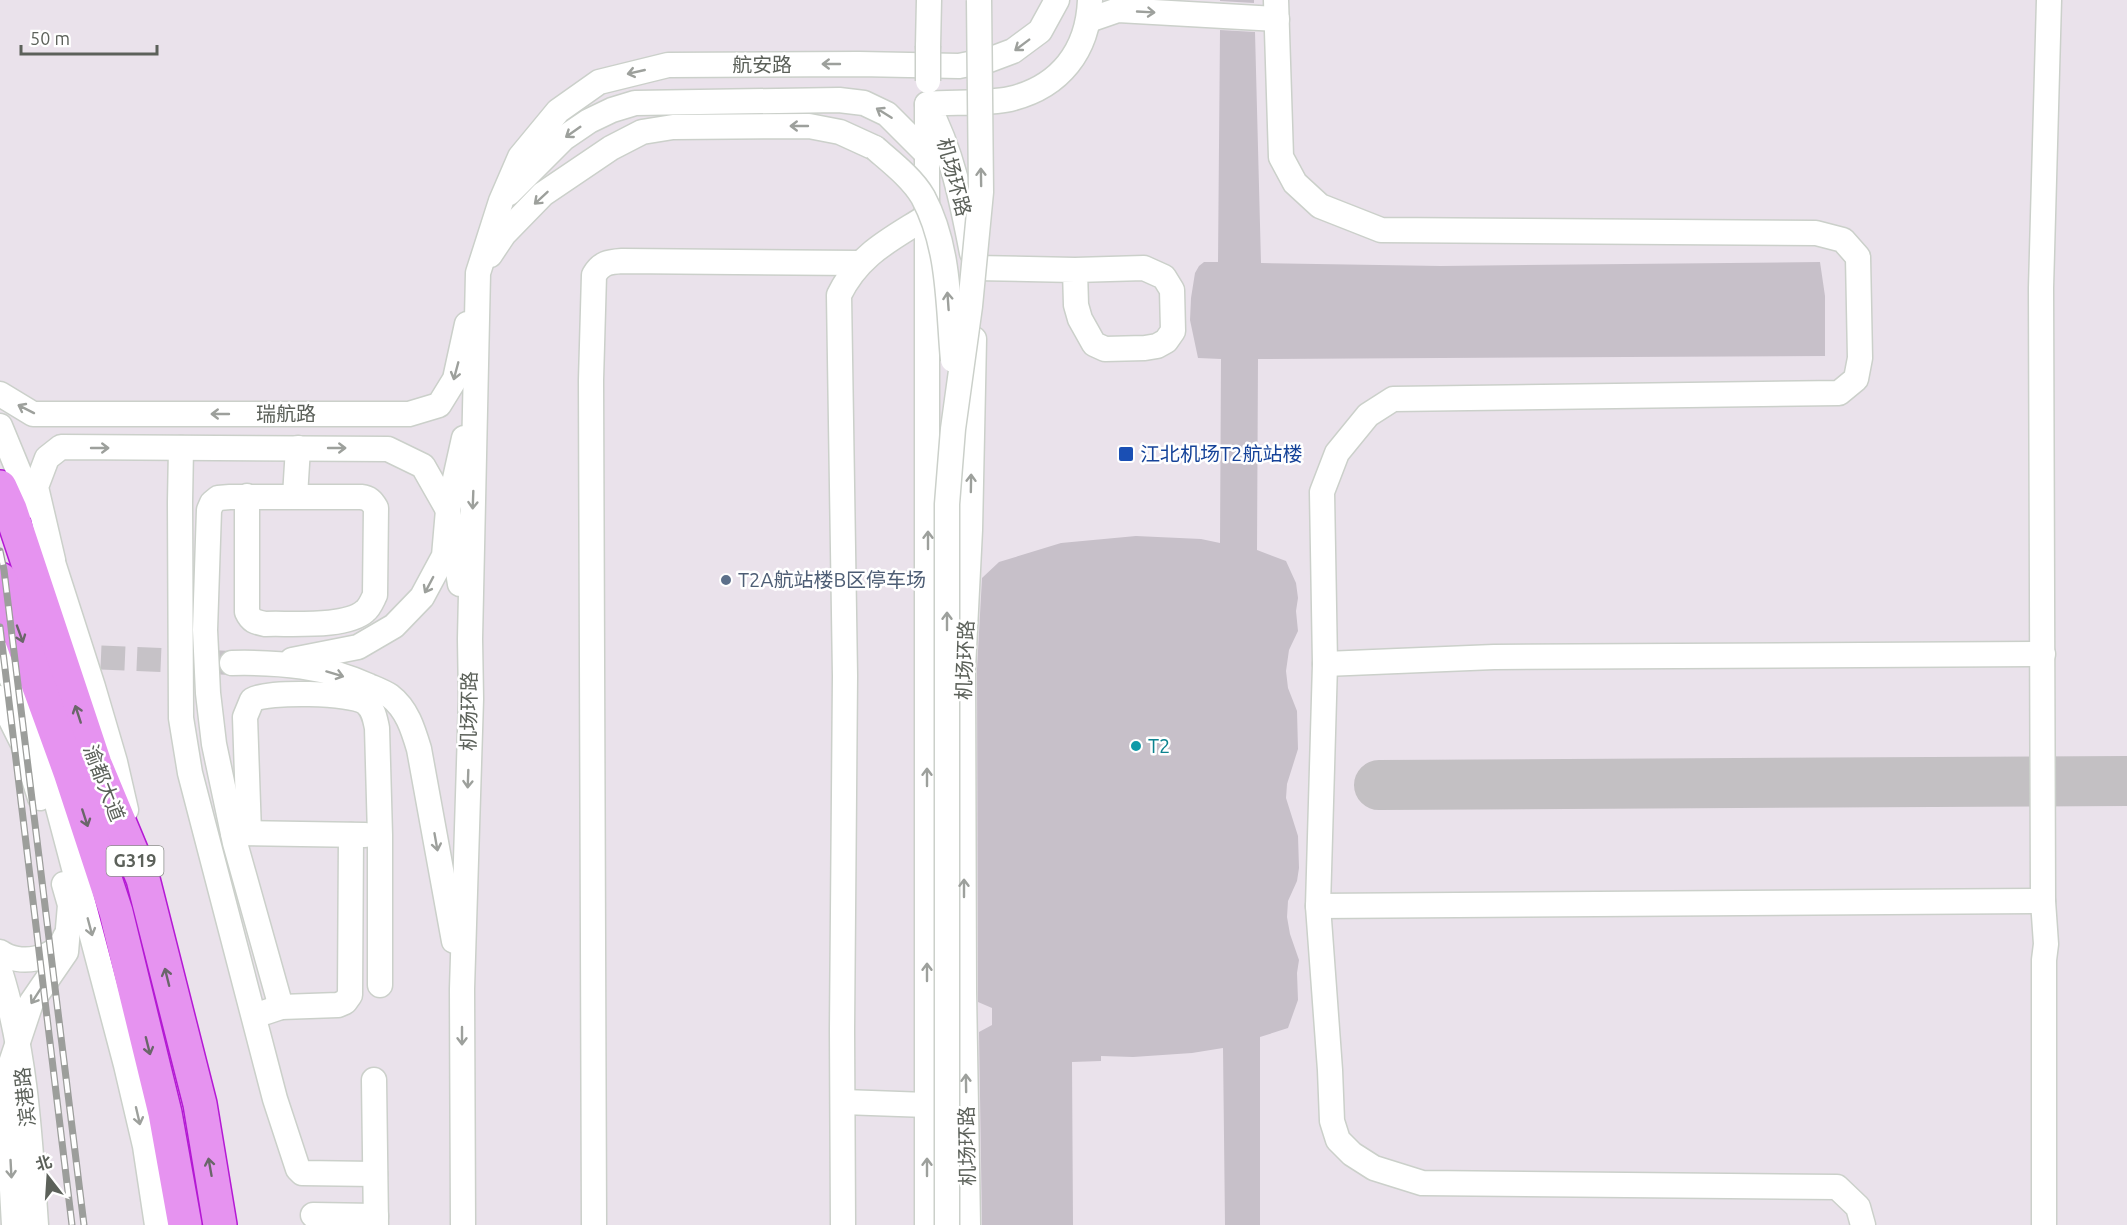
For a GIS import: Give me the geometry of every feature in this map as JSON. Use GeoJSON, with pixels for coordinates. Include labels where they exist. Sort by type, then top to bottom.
{"type":"FeatureCollection","features":[{"type":"Feature","properties":{"kind":"highway","name":"渝都大道"},"geometry":{"type":"LineString","coordinates":[[5,498],[95,764],[143,879],[200,1104],[220,1225]]}},
{"type":"Feature","properties":{"kind":"highway","name":"渝都大道"},"geometry":{"type":"LineString","coordinates":[[0,579],[70,772],[116,912],[165,1113],[185,1225]]}},
{"type":"Feature","properties":{"kind":"street"},"geometry":{"type":"LineString","coordinates":[[929,0],[927,92],[1008,99],[1034,92],[1067,67],[1079,48],[1089,10],[1276,9],[1281,157],[1295,183],[1320,206],[1381,230],[1816,233],[1843,240],[1858,257],[1860,358],[1856,380],[1839,393],[1393,399],[1368,415],[1337,453],[1322,492],[1324,664],[1318,906],[1332,1121],[1338,1140],[1352,1154],[1374,1168],[1422,1183],[1837,1187],[1858,1207],[1863,1225]]}},
{"type":"Feature","properties":{"kind":"street"},"geometry":{"type":"LineString","coordinates":[[956,402],[970,306],[981,192],[979,0]]}},
{"type":"Feature","properties":{"kind":"street","name":"航安路"},"geometry":{"type":"LineString","coordinates":[[501,201],[520,157],[527,147],[558,111],[599,82],[668,65],[959,66],[989,60],[1013,51],[1040,31],[1057,0]]}},
{"type":"Feature","properties":{"kind":"street"},"geometry":{"type":"LineString","coordinates":[[2044,1225],[2044,960],[2046,944],[2043,901],[2041,288],[2049,0]]}},
{"type":"Feature","properties":{"kind":"street","name":"机场环路"},"geometry":{"type":"LineString","coordinates":[[927,92],[927,1225]]}},
{"type":"Feature","properties":{"kind":"street","name":"机场环路"},"geometry":{"type":"LineString","coordinates":[[927,92],[960,190],[975,268],[970,530],[963,669],[964,991],[968,1225]]}},
{"type":"Feature","properties":{"kind":"street"},"geometry":{"type":"LineString","coordinates":[[501,201],[564,138],[589,121],[612,110],[635,103],[840,100],[864,103],[887,114],[926,153]]}},
{"type":"Feature","properties":{"kind":"street"},"geometry":{"type":"LineString","coordinates":[[478,273],[504,234],[543,194],[611,148],[642,132],[673,127],[809,126],[840,132],[875,148],[905,175],[922,196],[936,231],[945,267],[956,402]]}},
{"type":"Feature","properties":{"kind":"street","name":"机场环路"},"geometry":{"type":"LineString","coordinates":[[462,1225],[462,989],[471,699],[470,639],[478,273],[501,201]]}},
{"type":"Feature","properties":{"kind":"street"},"geometry":{"type":"LineString","coordinates":[[843,1225],[845,667],[839,295],[858,263],[926,217]]}},
{"type":"Feature","properties":{"kind":"street"},"geometry":{"type":"LineString","coordinates":[[594,1225],[591,380],[594,275],[599,267],[607,262],[622,261],[858,263]]}},
{"type":"Feature","properties":{"kind":"street"},"geometry":{"type":"LineString","coordinates":[[975,268],[1075,270],[1144,268],[1164,277],[1172,290],[1173,331],[1166,341],[1157,346],[1145,348],[1105,349],[1094,344],[1080,319],[1076,305],[1075,270]]}},
{"type":"Feature","properties":{"kind":"street","name":"瑞航路"},"geometry":{"type":"LineString","coordinates":[[0,394],[33,414],[409,414],[439,405],[455,379],[478,273]]}},
{"type":"Feature","properties":{"kind":"street"},"geometry":{"type":"LineString","coordinates":[[232,663],[278,662],[358,647],[394,626],[422,597],[444,556],[448,510],[477,380]]}},
{"type":"Feature","properties":{"kind":"street","name":"机场环路"},"geometry":{"type":"LineString","coordinates":[[947,1225],[947,504],[956,402]]}},
{"type":"Feature","properties":{"kind":"street"},"geometry":{"type":"LineString","coordinates":[[0,426],[53,560],[115,762],[143,879]]}},
{"type":"Feature","properties":{"kind":"street","name":"瑞航路"},"geometry":{"type":"LineString","coordinates":[[53,560],[36,487],[46,458],[61,447],[388,449],[423,466],[448,510]]}},
{"type":"Feature","properties":{"kind":"street"},"geometry":{"type":"LineString","coordinates":[[181,448],[181,718],[189,773],[252,1016],[294,1164],[298,1170],[302,1173],[375,1174]]}},
{"type":"Feature","properties":{"kind":"street"},"geometry":{"type":"LineString","coordinates":[[295,496],[298,448]]}},
{"type":"Feature","properties":{"kind":"street"},"geometry":{"type":"LineString","coordinates":[[247,496],[247,612],[250,619],[256,622],[341,622],[355,617],[370,606],[375,595],[376,508],[368,498],[361,497],[247,496],[218,498],[209,510],[205,630],[208,693],[214,744],[241,833],[281,1007]]}},
{"type":"Feature","properties":{"kind":"street"},"geometry":{"type":"LineString","coordinates":[[448,510],[470,639]]}},
{"type":"Feature","properties":{"kind":"street"},"geometry":{"type":"LineString","coordinates":[[0,653],[42,747],[126,1065],[145,1146],[157,1225]]}},
{"type":"Feature","properties":{"kind":"street"},"geometry":{"type":"LineString","coordinates":[[1324,664],[1494,657],[2043,654]]}},
{"type":"Feature","properties":{"kind":"street"},"geometry":{"type":"LineString","coordinates":[[278,662],[330,672],[359,682],[391,697],[410,720],[419,748],[462,989]]}},
{"type":"Feature","properties":{"kind":"street"},"geometry":{"type":"LineString","coordinates":[[241,833],[245,717],[252,700],[265,695],[329,695],[362,700],[371,708],[377,728],[380,986]]}},
{"type":"Feature","properties":{"kind":"street"},"geometry":{"type":"LineString","coordinates":[[0,698],[23,744],[51,832],[70,905],[66,952],[31,1003],[18,1042],[2,1078]]}},
{"type":"Feature","properties":{"kind":"street"},"geometry":{"type":"LineString","coordinates":[[241,833],[380,835]]}},
{"type":"Feature","properties":{"kind":"street"},"geometry":{"type":"LineString","coordinates":[[252,1016],[281,1007],[338,1005],[345,1002],[350,995],[351,835]]}},
{"type":"Feature","properties":{"kind":"street"},"geometry":{"type":"LineString","coordinates":[[1318,906],[2043,901]]}},
{"type":"Feature","properties":{"kind":"street"},"geometry":{"type":"LineString","coordinates":[[0,952],[14,960],[44,956],[62,946],[69,926]]}},
{"type":"Feature","properties":{"kind":"street","name":"滨港路"},"geometry":{"type":"LineString","coordinates":[[0,971],[18,1042],[26,1096],[36,1225]]}},
{"type":"Feature","properties":{"kind":"street","name":"滨港路"},"geometry":{"type":"LineString","coordinates":[[2,1078],[8,1119],[14,1225]]}},
{"type":"Feature","properties":{"kind":"street"},"geometry":{"type":"LineString","coordinates":[[313,1215],[376,1220],[374,1080]]}},
{"type":"Feature","properties":{"kind":"street"},"geometry":{"type":"LineString","coordinates":[[843,1102],[927,1105]]}},
{"type":"Feature","properties":{"kind":"building"},"geometry":{"type":"Polygon","coordinates":[[[1254,0],[1254,3],[1220,1],[1254,0]]]}},
{"type":"Feature","properties":{"kind":"building","name":"T2"},"geometry":{"type":"Polygon","coordinates":[[[1220,30],[1255,32],[1261,263],[1441,266],[1820,262],[1825,296],[1825,356],[1258,359],[1257,550],[1286,561],[1296,583],[1298,598],[1296,611],[1298,631],[1289,650],[1286,671],[1288,688],[1297,711],[1298,749],[1287,784],[1286,798],[1298,836],[1299,868],[1297,881],[1288,901],[1287,917],[1299,960],[1298,1000],[1288,1028],[1260,1037],[1260,1225],[1225,1225],[1223,1048],[1192,1053],[1133,1057],[1101,1056],[1101,1061],[1072,1062],[1073,1225],[982,1225],[979,1032],[992,1025],[992,1008],[978,1002],[977,669],[982,578],[999,562],[1061,543],[1136,536],[1201,539],[1220,543],[1221,359],[1198,358],[1190,320],[1195,273],[1204,262],[1218,262],[1220,30]]]}},
{"type":"Feature","properties":{"kind":"taxiway"},"geometry":{"type":"LineString","coordinates":[[1379,785],[2127,781]]}},
{"type":"Feature","properties":{"kind":"tunnel"},"geometry":{"type":"LineString","coordinates":[[65,656],[232,663]]}},
{"type":"Feature","properties":{"kind":"railway"},"geometry":{"type":"LineString","coordinates":[[0,551],[84,1225]]}},
{"type":"Feature","properties":{"kind":"railway"},"geometry":{"type":"LineString","coordinates":[[0,627],[72,1225]]}},
{"type":"Feature","properties":{"kind":"place","name":"江北机场T2航站楼"},"geometry":{"type":"Point","coordinates":[1126,454]}},
{"type":"Feature","properties":{"kind":"place","name":"T2A航站楼B区停车场"},"geometry":{"type":"Point","coordinates":[726,580]}},
{"type":"Feature","properties":{"kind":"place","name":"T2"},"geometry":{"type":"Point","coordinates":[1136,746]}}]}
